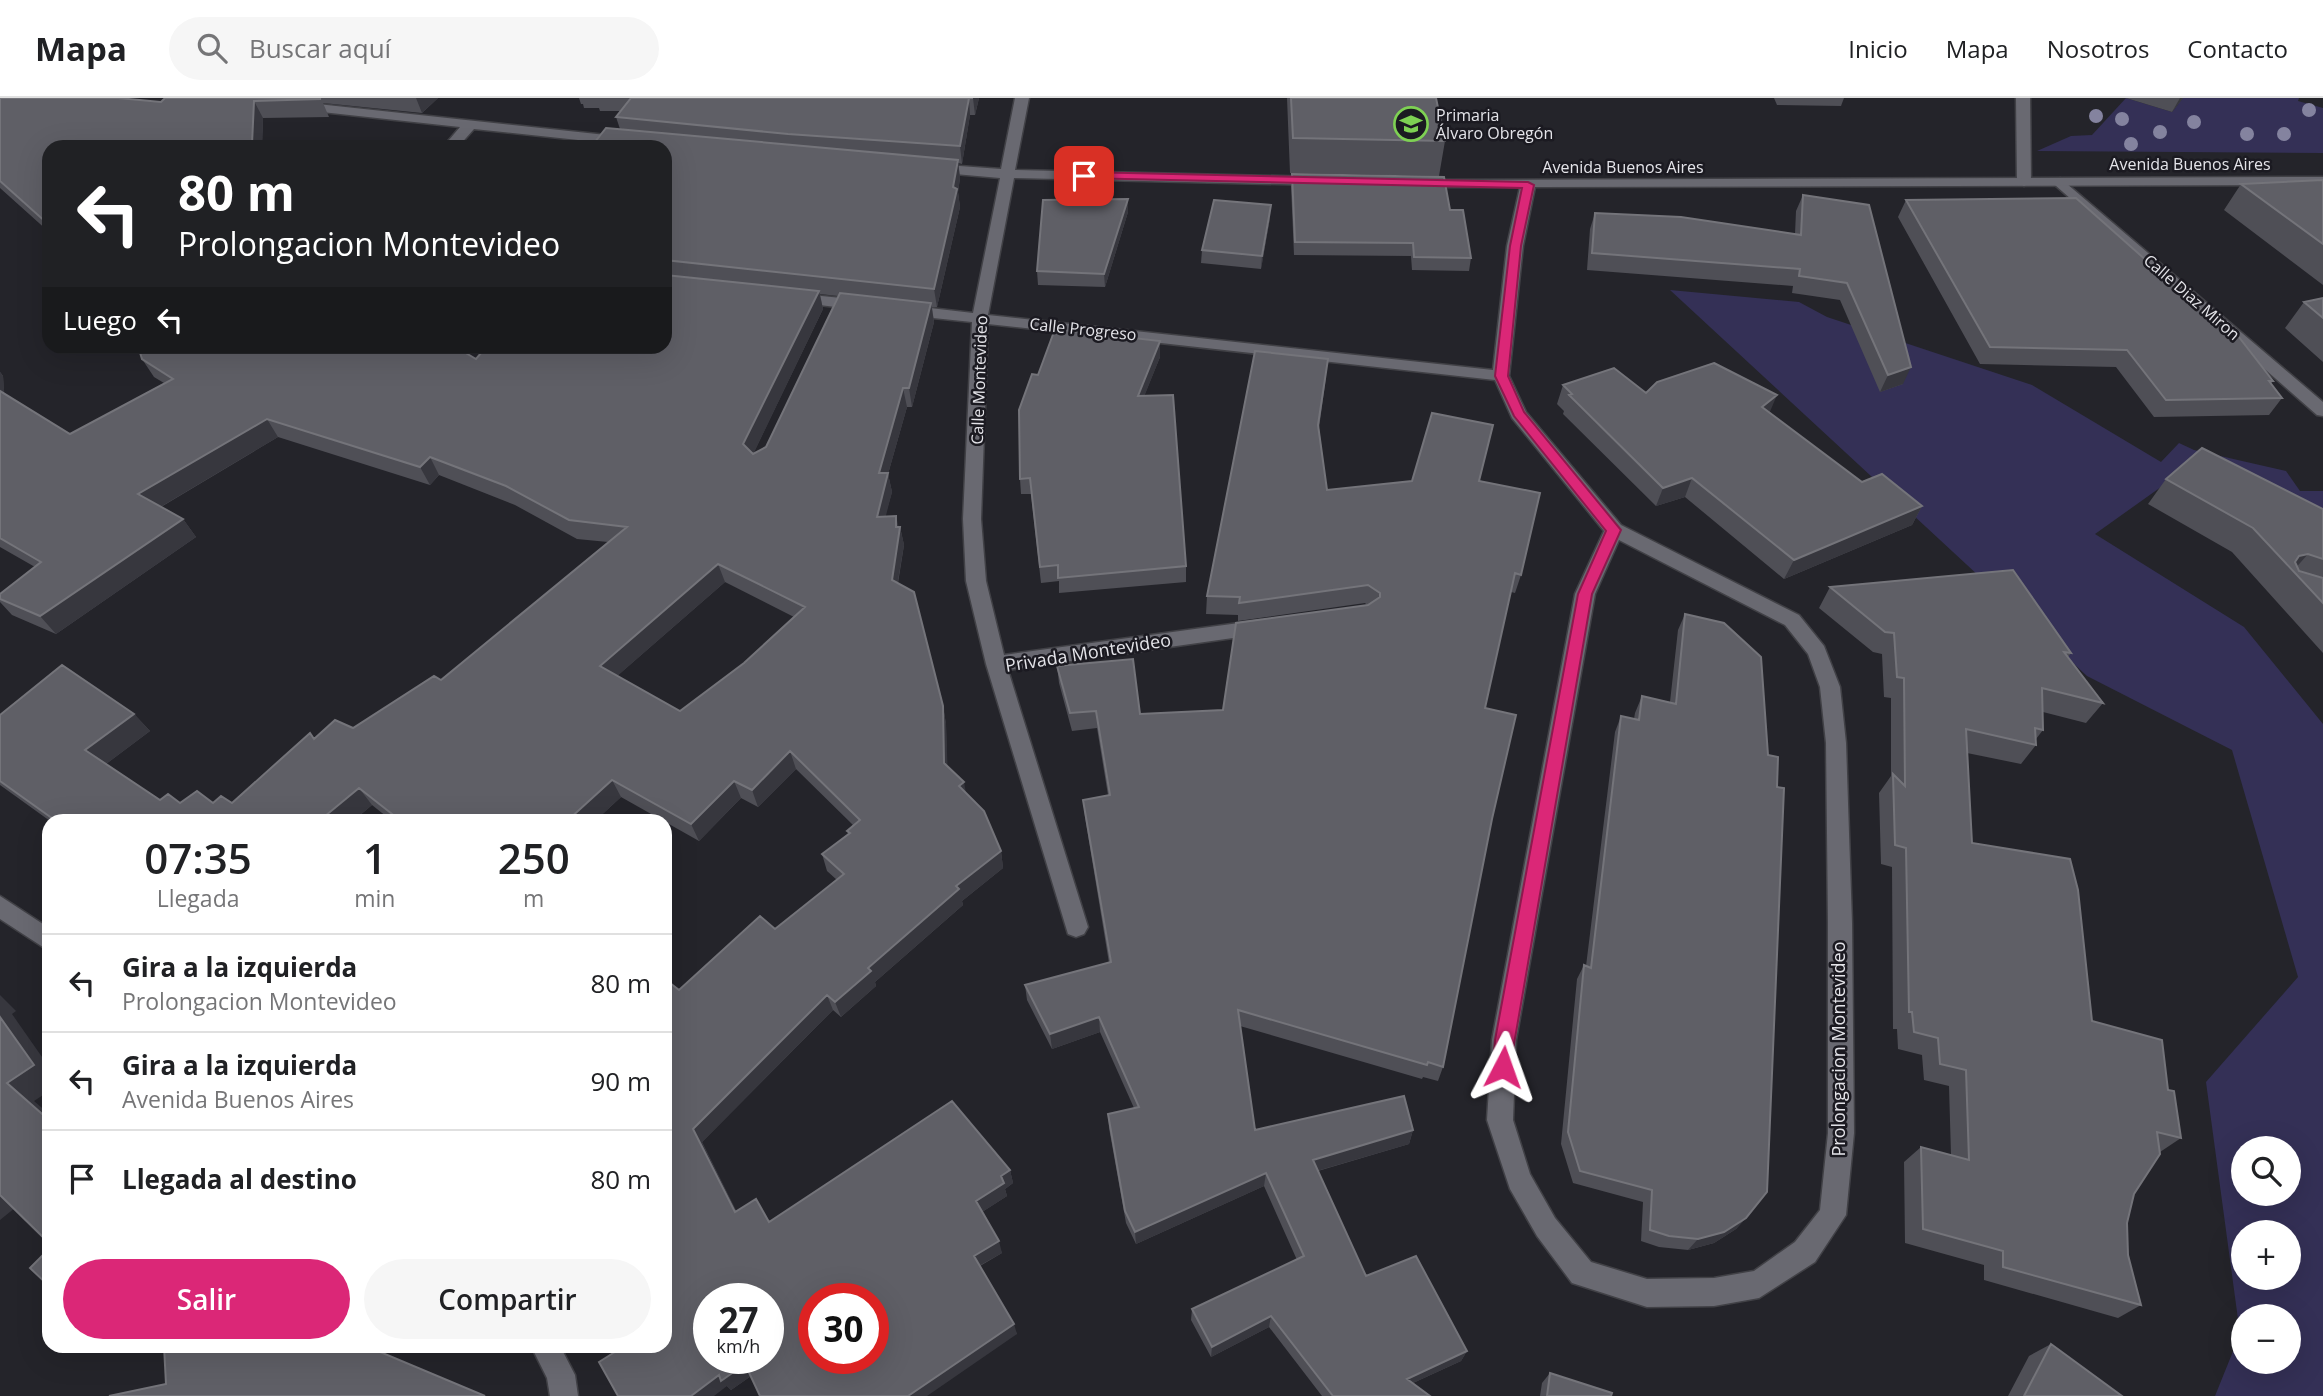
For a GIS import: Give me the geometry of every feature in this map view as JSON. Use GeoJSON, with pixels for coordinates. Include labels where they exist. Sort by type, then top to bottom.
{"type":"FeatureCollection","features":[{"type":"Feature","properties":{"kind":"street","name":"Calle Montevideo"},"geometry":{"type":"LineString","coordinates":[[996,664],[976,581],[972,519],[980,317],[1005,174],[1022,98]]}},
{"type":"Feature","properties":{"kind":"street"},"geometry":{"type":"LineString","coordinates":[[2023,98],[2024,183]]}},
{"type":"Feature","properties":{"kind":"street"},"geometry":{"type":"LineString","coordinates":[[279,104],[613,140]]}},
{"type":"Feature","properties":{"kind":"street"},"geometry":{"type":"LineString","coordinates":[[456,140],[469,126]]}},
{"type":"Feature","properties":{"kind":"street"},"geometry":{"type":"LineString","coordinates":[[912,167],[1005,174],[1330,181]]}},
{"type":"Feature","properties":{"kind":"street","name":"Avenida Buenos Aires"},"geometry":{"type":"LineString","coordinates":[[1410,183],[1528,185],[2323,181]]}},
{"type":"Feature","properties":{"kind":"street","name":"Calle Diaz Miron"},"geometry":{"type":"LineString","coordinates":[[2060,182],[2323,411]]}},
{"type":"Feature","properties":{"kind":"street","name":"Prolongacion Montevideo"},"geometry":{"type":"LineString","coordinates":[[1528,185],[1515,246],[1502,376],[1518,414],[1614,530],[1792,620],[1817,650],[1830,687],[1836,743],[1841,1133],[1833,1215],[1805,1252],[1759,1284],[1714,1292],[1647,1293],[1582,1273],[1546,1227],[1518,1180],[1500,1120],[1504,1040],[1585,594],[1614,530]]}},
{"type":"Feature","properties":{"kind":"street","name":"Calle Progreso"},"geometry":{"type":"LineString","coordinates":[[771,296],[834,309],[883,307],[1502,376]]}},
{"type":"Feature","properties":{"kind":"street","name":"Privada Montevideo"},"geometry":{"type":"LineString","coordinates":[[1076,927],[996,664],[1283,624]]}},
{"type":"Feature","properties":{"kind":"street"},"geometry":{"type":"LineString","coordinates":[[0,905],[42,936]]}},
{"type":"Feature","properties":{"kind":"street"},"geometry":{"type":"LineString","coordinates":[[549,1353],[561,1375],[564,1396]]}},
{"type":"Feature","properties":{"kind":"shaded area"},"geometry":{"type":"Polygon","coordinates":[[[2126,98],[2172,112],[2183,98],[2299,98],[2298,101],[2323,108],[2323,153],[2037,151],[2071,136],[2092,135],[2126,98]]]}},
{"type":"Feature","properties":{"kind":"shaded area"},"geometry":{"type":"Polygon","coordinates":[[[1670,290],[1799,302],[1827,317],[2032,385],[2161,462],[2179,443],[2194,450],[2286,471],[2300,491],[2323,491],[2323,542],[2182,472],[2095,534],[2244,627],[2323,724],[2323,1396],[2215,1396],[2231,1356],[2231,1374],[2301,1374],[2301,1304],[2236,1304],[2234,1290],[2301,1290],[2301,1220],[2231,1220],[2231,1267],[2206,1082],[2298,977],[2232,750],[2087,676],[1670,290]]]}},
{"type":"Feature","properties":{"kind":"building"},"geometry":{"type":"Polygon","coordinates":[[[0,98],[118,98],[161,102],[165,98],[321,99],[254,101],[252,140],[42,140],[42,219],[0,181],[0,98]]]}},
{"type":"Feature","properties":{"kind":"building"},"geometry":{"type":"Polygon","coordinates":[[[631,98],[969,98],[960,146],[788,134],[616,117],[631,98]]]}},
{"type":"Feature","properties":{"kind":"building"},"geometry":{"type":"Polygon","coordinates":[[[1291,98],[1436,98],[1445,141],[1293,138],[1291,98]]]}},
{"type":"Feature","properties":{"kind":"building"},"geometry":{"type":"Polygon","coordinates":[[[606,128],[958,160],[953,187],[957,189],[934,289],[672,261],[672,140],[597,140],[606,128]]]}},
{"type":"Feature","properties":{"kind":"building"},"geometry":{"type":"Polygon","coordinates":[[[1292,174],[1444,177],[1450,210],[1463,210],[1471,258],[1414,257],[1413,243],[1295,242],[1292,174]]]}},
{"type":"Feature","properties":{"kind":"building"},"geometry":{"type":"Polygon","coordinates":[[[2323,180],[2323,244],[2241,184],[2323,180]]]}},
{"type":"Feature","properties":{"kind":"building"},"geometry":{"type":"Polygon","coordinates":[[[1803,195],[1869,205],[1911,367],[1888,375],[1847,283],[1799,276],[1800,269],[1592,253],[1595,213],[1681,217],[1801,235],[1803,195]]]}},
{"type":"Feature","properties":{"kind":"building"},"geometry":{"type":"Polygon","coordinates":[[[2076,198],[2219,325],[2228,323],[2273,381],[2269,381],[2282,398],[2166,400],[2127,350],[1990,347],[1906,200],[2076,198]]]}},
{"type":"Feature","properties":{"kind":"building"},"geometry":{"type":"Polygon","coordinates":[[[1128,199],[1104,274],[1037,271],[1043,200],[1128,199]]]}},
{"type":"Feature","properties":{"kind":"building"},"geometry":{"type":"Polygon","coordinates":[[[1214,200],[1271,205],[1262,256],[1202,250],[1214,200]]]}},
{"type":"Feature","properties":{"kind":"building"},"geometry":{"type":"Polygon","coordinates":[[[672,276],[819,291],[743,444],[753,454],[766,447],[840,293],[931,303],[909,388],[903,388],[879,473],[888,473],[877,517],[896,516],[896,527],[900,527],[892,580],[914,592],[943,706],[944,763],[964,782],[959,786],[984,811],[1001,851],[956,886],[959,889],[868,968],[871,971],[835,1002],[827,995],[693,1129],[735,1212],[756,1199],[769,1222],[952,1101],[1010,1170],[1001,1176],[1004,1183],[976,1201],[999,1241],[974,1256],[1014,1324],[908,1396],[760,1396],[750,1374],[784,1374],[784,1283],[693,1283],[693,1374],[731,1374],[721,1381],[719,1375],[691,1396],[618,1396],[599,1362],[613,1353],[672,1353],[672,984],[679,990],[760,916],[775,929],[844,874],[822,854],[850,833],[847,831],[860,820],[790,751],[752,790],[734,781],[691,824],[612,780],[575,814],[392,814],[359,788],[327,814],[46,814],[0,781],[0,715],[62,665],[134,714],[85,750],[160,800],[168,794],[180,803],[197,791],[213,803],[221,796],[232,803],[310,733],[314,739],[335,720],[353,728],[434,676],[441,680],[627,527],[569,520],[506,486],[430,457],[420,467],[267,419],[138,494],[183,519],[40,616],[0,599],[0,594],[41,562],[0,538],[0,391],[70,434],[173,379],[142,359],[140,354],[468,354],[476,359],[480,354],[672,354],[672,276]],[[718,564],[600,666],[680,711],[744,663],[805,607],[718,564]]]}},
{"type":"Feature","properties":{"kind":"building"},"geometry":{"type":"Polygon","coordinates":[[[2323,298],[2323,318],[2304,302],[2323,298]]]}},
{"type":"Feature","properties":{"kind":"building"},"geometry":{"type":"Polygon","coordinates":[[[1055,329],[1160,341],[1138,396],[1173,395],[1186,566],[1058,578],[1058,565],[1040,567],[1030,478],[1020,479],[1019,410],[1032,374],[1038,375],[1055,329]]]}},
{"type":"Feature","properties":{"kind":"building"},"geometry":{"type":"Polygon","coordinates":[[[1255,351],[1328,359],[1318,425],[1327,490],[1412,481],[1432,413],[1493,425],[1479,481],[1540,493],[1521,575],[1515,573],[1485,708],[1516,715],[1492,819],[1443,1067],[1428,1062],[1427,1065],[1238,1010],[1255,1130],[1404,1096],[1413,1130],[1313,1160],[1366,1276],[1416,1256],[1467,1351],[1407,1379],[1430,1396],[1333,1396],[1271,1316],[1212,1347],[1192,1309],[1304,1256],[1266,1173],[1135,1232],[1125,1211],[1108,1114],[1139,1107],[1099,1017],[1050,1034],[1025,985],[1111,962],[1083,800],[1110,795],[1096,711],[1070,713],[1057,666],[1133,659],[1140,714],[1223,710],[1236,623],[1368,605],[1380,597],[1380,593],[1368,585],[1239,603],[1240,597],[1207,596],[1255,351]]]}},
{"type":"Feature","properties":{"kind":"building"},"geometry":{"type":"Polygon","coordinates":[[[1714,363],[1777,395],[1762,407],[1862,482],[1882,474],[1922,506],[1794,560],[1692,478],[1663,488],[1569,395],[1572,394],[1563,385],[1614,368],[1646,393],[1657,382],[1714,363]]]}},
{"type":"Feature","properties":{"kind":"building"},"geometry":{"type":"Polygon","coordinates":[[[2202,448],[2323,509],[2323,559],[2308,554],[2299,556],[2295,562],[2299,571],[2323,578],[2323,603],[2253,528],[2166,479],[2202,448]]]}},
{"type":"Feature","properties":{"kind":"building"},"geometry":{"type":"Polygon","coordinates":[[[2013,570],[2071,653],[2064,652],[2103,703],[2042,688],[2043,730],[2035,728],[2036,745],[1966,729],[1972,843],[2070,859],[2078,890],[2092,1021],[2162,1040],[2168,1090],[2174,1091],[2181,1138],[2157,1132],[2160,1154],[2134,1194],[2127,1223],[2128,1255],[2141,1305],[2003,1267],[2003,1251],[1923,1229],[1921,1147],[1969,1160],[1966,1070],[1940,1064],[1938,1038],[1914,1032],[1912,1012],[1909,1012],[1906,848],[1895,845],[1893,774],[1905,786],[1904,678],[1897,677],[1894,633],[1885,632],[1830,587],[2013,570]]]}},
{"type":"Feature","properties":{"kind":"building"},"geometry":{"type":"Polygon","coordinates":[[[1685,614],[1724,623],[1761,657],[1768,755],[1778,757],[1777,787],[1784,788],[1767,1192],[1746,1218],[1724,1232],[1698,1239],[1669,1236],[1650,1230],[1652,1190],[1580,1171],[1568,1132],[1584,965],[1591,968],[1621,716],[1639,720],[1642,696],[1676,704],[1685,614]]]}},
{"type":"Feature","properties":{"kind":"building"},"geometry":{"type":"Polygon","coordinates":[[[0,1017],[34,1065],[7,1083],[42,1114],[42,1236],[0,1195],[0,1017]]]}},
{"type":"Feature","properties":{"kind":"building"},"geometry":{"type":"Polygon","coordinates":[[[42,1256],[42,1279],[30,1268],[42,1256]]]}},
{"type":"Feature","properties":{"kind":"building"},"geometry":{"type":"Polygon","coordinates":[[[2051,1344],[2122,1396],[2024,1396],[2051,1344]]]}},
{"type":"Feature","properties":{"kind":"building"},"geometry":{"type":"Polygon","coordinates":[[[164,1353],[383,1353],[485,1396],[109,1396],[166,1384],[164,1353]]]}},
{"type":"Feature","properties":{"kind":"building"},"geometry":{"type":"Polygon","coordinates":[[[1550,1373],[1612,1393],[1611,1396],[1547,1396],[1550,1373]]]}},
{"type":"Feature","properties":{"kind":"place","name":"Primaria Álvaro Obregón"},"geometry":{"type":"Point","coordinates":[1411,124]}},
{"type":"Feature","properties":{"kind":"route"},"geometry":{"type":"LineString","coordinates":[[1084,176],[1528,185],[1515,246],[1502,376],[1518,414],[1614,530],[1585,594],[1504,1040],[1503,1067]]}}]}
